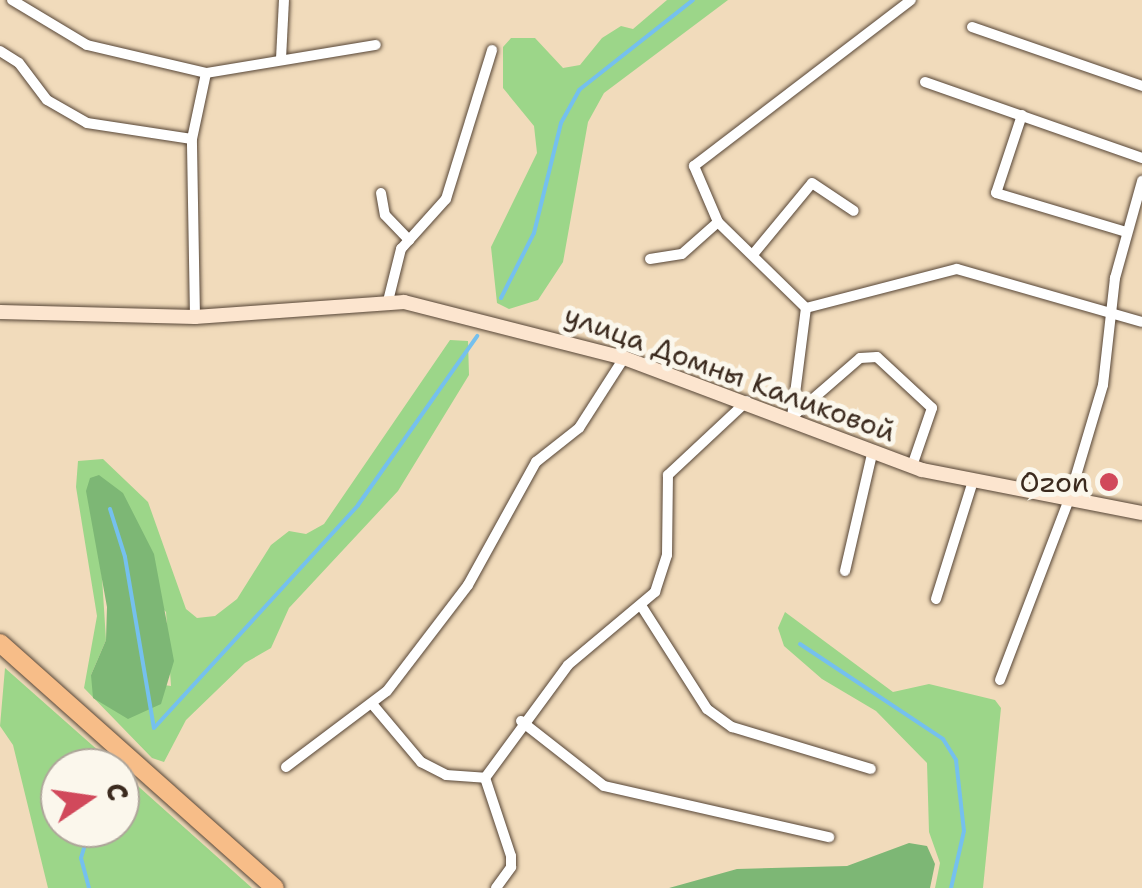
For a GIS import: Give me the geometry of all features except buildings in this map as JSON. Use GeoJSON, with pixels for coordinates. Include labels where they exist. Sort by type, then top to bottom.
{"type":"FeatureCollection","features":[{"type":"Feature","properties":{"kind":"highway"},"geometry":{"type":"LineString","coordinates":[[0,643],[275,888]]}},
{"type":"Feature","properties":{"kind":"main road","name":"улица Домны Каликовой"},"geometry":{"type":"LineString","coordinates":[[0,312],[195,316],[388,301],[555,336],[747,400],[912,466],[1142,512]]}},
{"type":"Feature","properties":{"kind":"street"},"geometry":{"type":"LineString","coordinates":[[12,0],[87,45],[206,73],[376,45]]}},
{"type":"Feature","properties":{"kind":"street"},"geometry":{"type":"LineString","coordinates":[[280,58],[284,0]]}},
{"type":"Feature","properties":{"kind":"street"},"geometry":{"type":"LineString","coordinates":[[792,417],[806,308],[755,252],[718,222],[694,166],[912,0]]}},
{"type":"Feature","properties":{"kind":"street"},"geometry":{"type":"LineString","coordinates":[[972,28],[1142,86]]}},
{"type":"Feature","properties":{"kind":"street"},"geometry":{"type":"LineString","coordinates":[[0,50],[20,63],[46,100],[87,123],[192,139]]}},
{"type":"Feature","properties":{"kind":"street"},"geometry":{"type":"LineString","coordinates":[[388,301],[395,262],[409,240],[438,215],[446,199],[492,50]]}},
{"type":"Feature","properties":{"kind":"street"},"geometry":{"type":"LineString","coordinates":[[195,316],[192,139],[206,73]]}},
{"type":"Feature","properties":{"kind":"street"},"geometry":{"type":"LineString","coordinates":[[925,82],[1142,158]]}},
{"type":"Feature","properties":{"kind":"street"},"geometry":{"type":"LineString","coordinates":[[1022,115],[996,192],[1126,232]]}},
{"type":"Feature","properties":{"kind":"street"},"geometry":{"type":"LineString","coordinates":[[1000,680],[1068,499],[1103,385],[1126,232],[1142,181]]}},
{"type":"Feature","properties":{"kind":"street"},"geometry":{"type":"LineString","coordinates":[[755,252],[812,183],[854,211]]}},
{"type":"Feature","properties":{"kind":"street"},"geometry":{"type":"LineString","coordinates":[[381,193],[385,215],[409,240]]}},
{"type":"Feature","properties":{"kind":"street"},"geometry":{"type":"LineString","coordinates":[[650,258],[682,254],[718,222]]}},
{"type":"Feature","properties":{"kind":"street"},"geometry":{"type":"LineString","coordinates":[[806,308],[956,269],[1113,317],[1142,322]]}},
{"type":"Feature","properties":{"kind":"street"},"geometry":{"type":"LineString","coordinates":[[792,417],[860,358],[877,357],[932,408],[912,466]]}},
{"type":"Feature","properties":{"kind":"street"},"geometry":{"type":"LineString","coordinates":[[286,767],[374,705],[468,585],[536,462],[579,428],[624,358]]}},
{"type":"Feature","properties":{"kind":"street"},"geometry":{"type":"LineString","coordinates":[[485,778],[521,721],[568,665],[642,607],[665,574],[668,475],[747,400]]}},
{"type":"Feature","properties":{"kind":"street"},"geometry":{"type":"LineString","coordinates":[[845,571],[873,450]]}},
{"type":"Feature","properties":{"kind":"street"},"geometry":{"type":"LineString","coordinates":[[936,599],[974,481]]}},
{"type":"Feature","properties":{"kind":"street"},"geometry":{"type":"LineString","coordinates":[[642,607],[707,709],[732,727],[871,769]]}},
{"type":"Feature","properties":{"kind":"street"},"geometry":{"type":"LineString","coordinates":[[374,705],[421,762],[446,775],[485,778]]}},
{"type":"Feature","properties":{"kind":"street"},"geometry":{"type":"LineString","coordinates":[[521,721],[604,786],[830,836]]}},
{"type":"Feature","properties":{"kind":"street"},"geometry":{"type":"LineString","coordinates":[[485,778],[510,856],[511,868],[496,888]]}},
{"type":"Feature","properties":{"kind":"green space"},"geometry":{"type":"Polygon","coordinates":[[[667,0],[728,0],[604,93],[588,122],[563,262],[538,300],[509,309],[497,303],[491,247],[537,153],[534,126],[503,88],[503,47],[511,38],[535,38],[563,68],[580,65],[602,38],[621,26],[633,29],[667,0]]]}},
{"type":"Feature","properties":{"kind":"green space"},"geometry":{"type":"Polygon","coordinates":[[[450,340],[468,341],[469,375],[398,491],[289,608],[271,648],[245,663],[186,720],[164,762],[152,758],[84,688],[97,616],[76,487],[78,461],[103,459],[148,502],[186,609],[197,618],[215,616],[237,599],[271,545],[289,531],[306,534],[324,524],[450,340]],[[100,546],[106,640],[91,675],[171,686],[166,612],[100,546]]]}},
{"type":"Feature","properties":{"kind":"green space"},"geometry":{"type":"Polygon","coordinates":[[[99,475],[123,493],[154,554],[174,661],[161,704],[128,719],[93,698],[91,675],[106,640],[107,607],[86,491],[90,478],[99,475]]]}},
{"type":"Feature","properties":{"kind":"green space"},"geometry":{"type":"Polygon","coordinates":[[[785,612],[893,692],[929,684],[995,700],[1001,708],[983,888],[935,888],[940,863],[929,832],[927,763],[876,711],[822,679],[784,646],[778,628],[785,612]]]}},
{"type":"Feature","properties":{"kind":"green space"},"geometry":{"type":"Polygon","coordinates":[[[5,668],[95,748],[40,748],[40,848],[140,848],[140,788],[252,888],[48,888],[13,745],[0,726],[5,668]]]}},
{"type":"Feature","properties":{"kind":"green space"},"geometry":{"type":"Polygon","coordinates":[[[909,843],[927,846],[935,864],[930,888],[669,888],[737,869],[847,866],[909,843]]]}},
{"type":"Feature","properties":{"kind":"waterway"},"geometry":{"type":"LineString","coordinates":[[501,298],[534,233],[561,123],[579,90],[693,0]]}},
{"type":"Feature","properties":{"kind":"waterway"},"geometry":{"type":"LineString","coordinates":[[154,728],[358,505],[477,336]]}},
{"type":"Feature","properties":{"kind":"waterway"},"geometry":{"type":"LineString","coordinates":[[110,509],[125,557],[154,728]]}},
{"type":"Feature","properties":{"kind":"waterway"},"geometry":{"type":"LineString","coordinates":[[800,644],[943,739],[956,760],[964,831],[951,888]]}},
{"type":"Feature","properties":{"kind":"waterway"},"geometry":{"type":"LineString","coordinates":[[84,848],[81,858],[89,888]]}},
{"type":"Feature","properties":{"kind":"place","name":"Ozon"},"geometry":{"type":"Point","coordinates":[1109,482]}}]}
